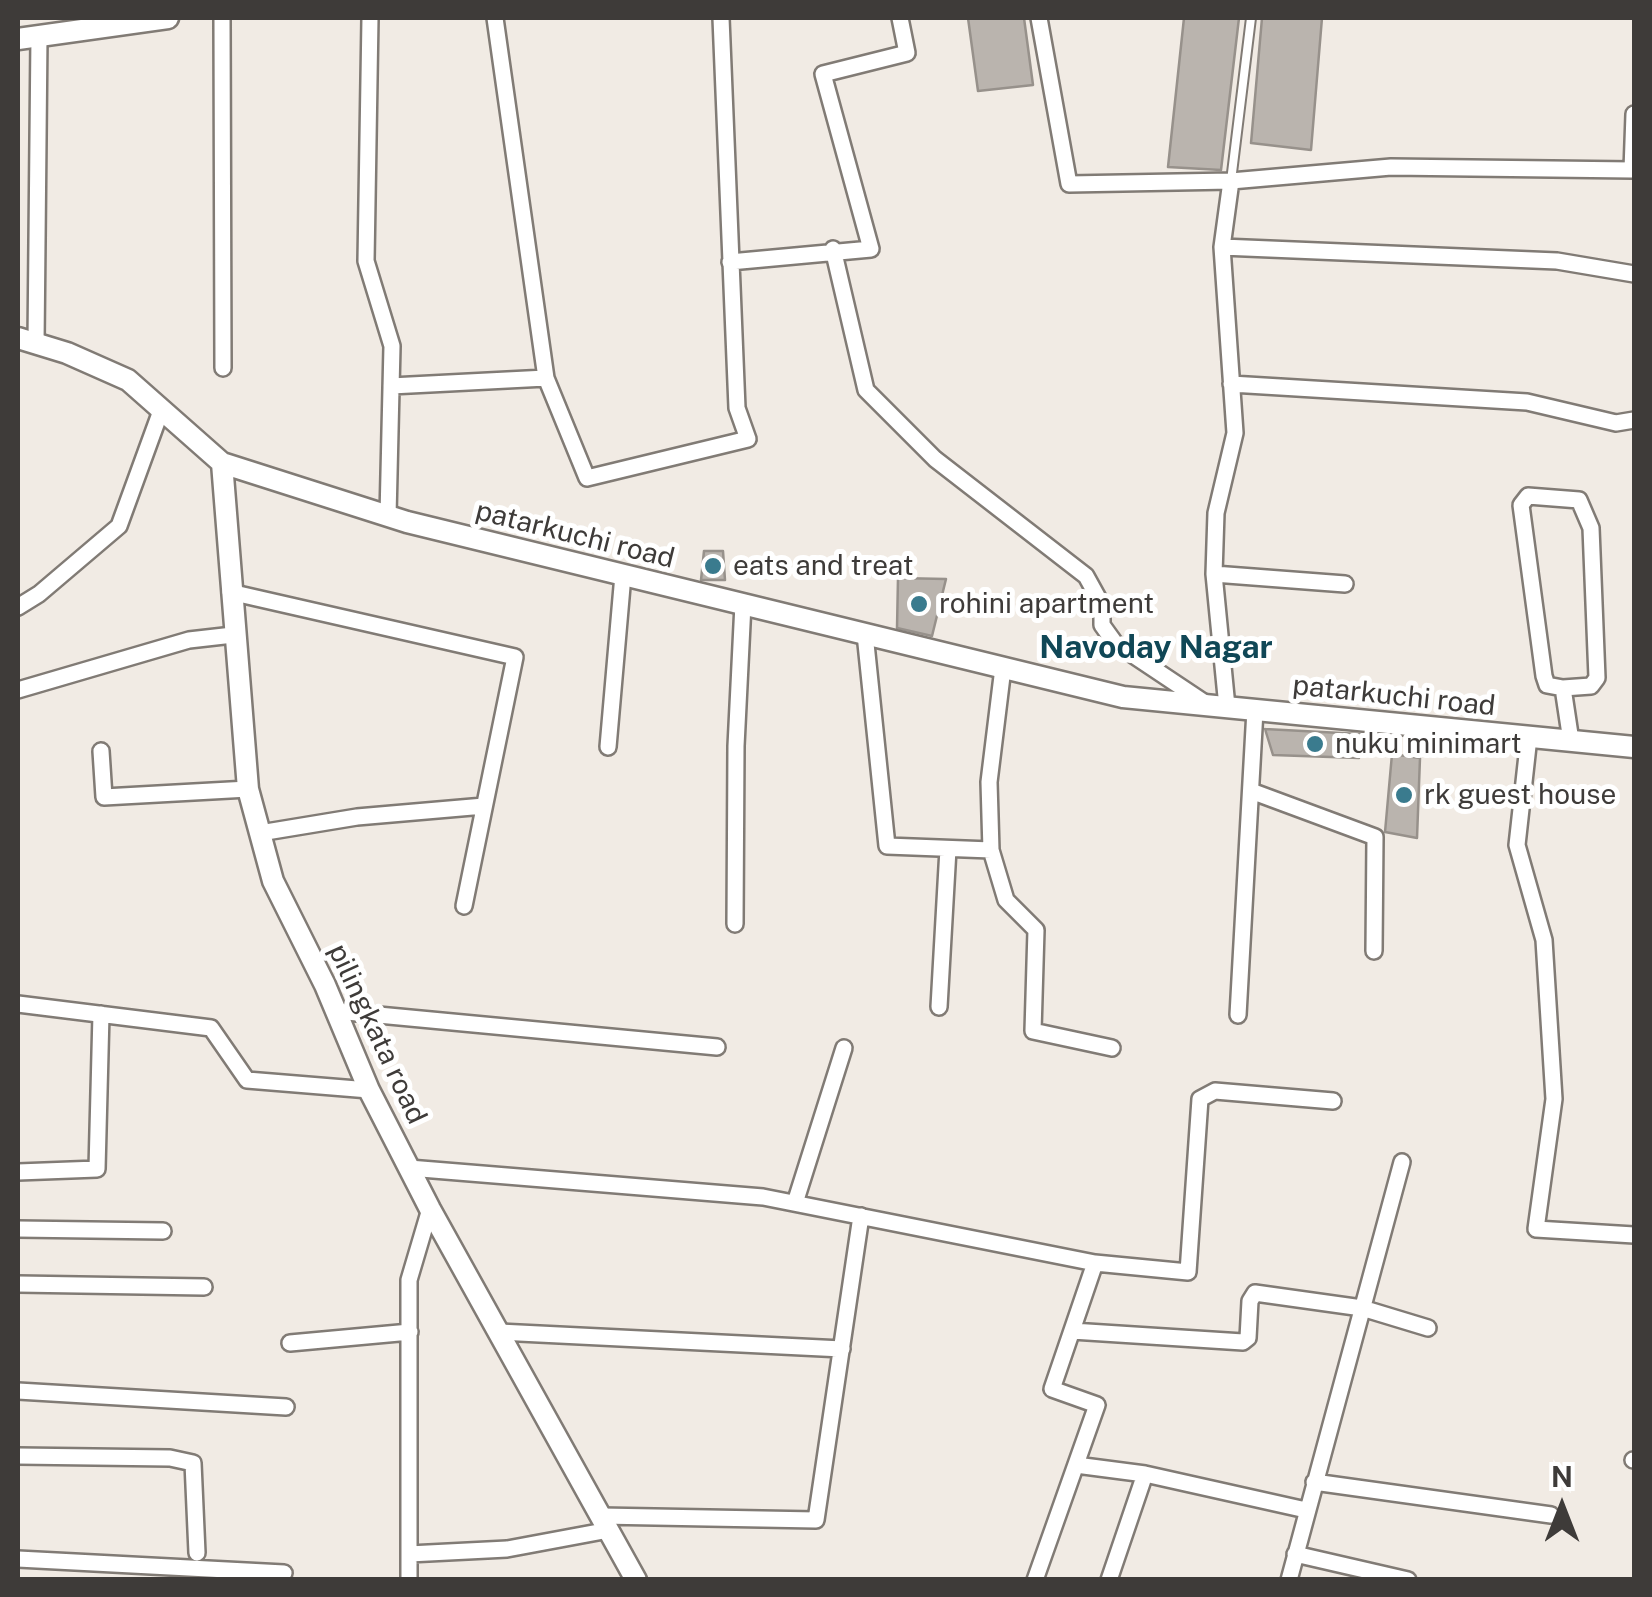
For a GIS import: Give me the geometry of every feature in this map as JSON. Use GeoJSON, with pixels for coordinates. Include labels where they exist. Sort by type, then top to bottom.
{"type":"FeatureCollection","features":[{"type":"Feature","properties":{"kind":"street"},"geometry":{"type":"LineString","coordinates":[[18,39],[168,18]]}},
{"type":"Feature","properties":{"kind":"street"},"geometry":{"type":"LineString","coordinates":[[222,18],[224,368]]}},
{"type":"Feature","properties":{"kind":"street"},"geometry":{"type":"LineString","coordinates":[[370,18],[366,261],[374,296],[388,322],[388,516]]}},
{"type":"Feature","properties":{"kind":"street"},"geometry":{"type":"LineString","coordinates":[[495,18],[546,378],[586,478],[748,439],[737,408],[721,18]]}},
{"type":"Feature","properties":{"kind":"street"},"geometry":{"type":"LineString","coordinates":[[730,262],[872,249],[823,74],[907,52],[900,18]]}},
{"type":"Feature","properties":{"kind":"street"},"geometry":{"type":"LineString","coordinates":[[1039,18],[1069,184],[1232,181],[1390,167],[1632,170],[1634,114]]}},
{"type":"Feature","properties":{"kind":"street"},"geometry":{"type":"LineString","coordinates":[[27,341],[40,36]]}},
{"type":"Feature","properties":{"kind":"street"},"geometry":{"type":"LineString","coordinates":[[1217,706],[1216,513],[1234,433],[1222,247],[1232,181]]}},
{"type":"Feature","properties":{"kind":"street"},"geometry":{"type":"LineString","coordinates":[[1222,247],[1557,261],[1634,274]]}},
{"type":"Feature","properties":{"kind":"street"},"geometry":{"type":"LineString","coordinates":[[832,250],[866,390],[934,459],[1086,576],[1102,605],[1102,624],[1116,643],[1217,706]]}},
{"type":"Feature","properties":{"kind":"street","name":"patarkuchi road"},"geometry":{"type":"LineString","coordinates":[[27,341],[128,380],[222,464],[388,516],[1123,697],[1634,747]]}},
{"type":"Feature","properties":{"kind":"street"},"geometry":{"type":"LineString","coordinates":[[391,386],[546,378]]}},
{"type":"Feature","properties":{"kind":"street"},"geometry":{"type":"LineString","coordinates":[[1232,384],[1527,402],[1616,422],[1634,420]]}},
{"type":"Feature","properties":{"kind":"street"},"geometry":{"type":"LineString","coordinates":[[18,606],[40,594],[119,526],[162,408]]}},
{"type":"Feature","properties":{"kind":"street","name":"pilingkata road"},"geometry":{"type":"LineString","coordinates":[[222,464],[248,789],[273,881],[369,1090],[430,1209],[636,1580]]}},
{"type":"Feature","properties":{"kind":"street"},"geometry":{"type":"LineString","coordinates":[[1528,496],[1579,500],[1591,528],[1598,678],[1591,686],[1563,688],[1547,685],[1544,676],[1521,505],[1528,496]]}},
{"type":"Feature","properties":{"kind":"street"},"geometry":{"type":"LineString","coordinates":[[1214,574],[1345,584]]}},
{"type":"Feature","properties":{"kind":"street"},"geometry":{"type":"LineString","coordinates":[[608,747],[623,575]]}},
{"type":"Feature","properties":{"kind":"street"},"geometry":{"type":"LineString","coordinates":[[230,592],[515,657],[464,906]]}},
{"type":"Feature","properties":{"kind":"street"},"geometry":{"type":"LineString","coordinates":[[735,924],[742,604]]}},
{"type":"Feature","properties":{"kind":"street"},"geometry":{"type":"LineString","coordinates":[[865,634],[887,846],[991,850]]}},
{"type":"Feature","properties":{"kind":"street"},"geometry":{"type":"LineString","coordinates":[[18,690],[190,640],[233,635]]}},
{"type":"Feature","properties":{"kind":"street"},"geometry":{"type":"LineString","coordinates":[[1003,668],[989,782],[991,850],[1006,900],[1036,930],[1033,1031],[1112,1048]]}},
{"type":"Feature","properties":{"kind":"street"},"geometry":{"type":"LineString","coordinates":[[1563,688],[1571,741]]}},
{"type":"Feature","properties":{"kind":"street"},"geometry":{"type":"LineString","coordinates":[[1238,1015],[1255,710]]}},
{"type":"Feature","properties":{"kind":"street"},"geometry":{"type":"LineString","coordinates":[[1529,737],[1516,845],[1544,940],[1554,1100],[1536,1229],[1634,1236]]}},
{"type":"Feature","properties":{"kind":"street"},"geometry":{"type":"LineString","coordinates":[[101,750],[104,797],[248,789]]}},
{"type":"Feature","properties":{"kind":"street"},"geometry":{"type":"LineString","coordinates":[[1251,791],[1375,838],[1374,951]]}},
{"type":"Feature","properties":{"kind":"street"},"geometry":{"type":"LineString","coordinates":[[260,834],[357,816],[484,806]]}},
{"type":"Feature","properties":{"kind":"street"},"geometry":{"type":"LineString","coordinates":[[939,1007],[948,848]]}},
{"type":"Feature","properties":{"kind":"street"},"geometry":{"type":"LineString","coordinates":[[18,1004],[211,1028],[247,1080],[369,1090]]}},
{"type":"Feature","properties":{"kind":"street"},"geometry":{"type":"LineString","coordinates":[[336,1011],[717,1046]]}},
{"type":"Feature","properties":{"kind":"street"},"geometry":{"type":"LineString","coordinates":[[18,1172],[97,1169],[101,1014]]}},
{"type":"Feature","properties":{"kind":"street"},"geometry":{"type":"LineString","coordinates":[[795,1203],[844,1048]]}},
{"type":"Feature","properties":{"kind":"street"},"geometry":{"type":"LineString","coordinates":[[409,1168],[763,1197],[1095,1263],[1188,1272],[1200,1099],[1215,1091],[1333,1101]]}},
{"type":"Feature","properties":{"kind":"street"},"geometry":{"type":"LineString","coordinates":[[1290,1580],[1402,1162]]}},
{"type":"Feature","properties":{"kind":"street"},"geometry":{"type":"LineString","coordinates":[[409,1580],[409,1280],[430,1209]]}},
{"type":"Feature","properties":{"kind":"street"},"geometry":{"type":"LineString","coordinates":[[409,1554],[507,1549],[605,1523],[816,1520],[862,1216]]}},
{"type":"Feature","properties":{"kind":"street"},"geometry":{"type":"LineString","coordinates":[[18,1229],[163,1231]]}},
{"type":"Feature","properties":{"kind":"street"},"geometry":{"type":"LineString","coordinates":[[1036,1580],[1097,1406],[1052,1389],[1095,1263]]}},
{"type":"Feature","properties":{"kind":"street"},"geometry":{"type":"LineString","coordinates":[[18,1284],[204,1287]]}},
{"type":"Feature","properties":{"kind":"street"},"geometry":{"type":"LineString","coordinates":[[1072,1331],[1243,1342],[1248,1338],[1250,1301],[1255,1292],[1362,1308],[1428,1328]]}},
{"type":"Feature","properties":{"kind":"street"},"geometry":{"type":"LineString","coordinates":[[290,1344],[410,1332]]}},
{"type":"Feature","properties":{"kind":"street"},"geometry":{"type":"LineString","coordinates":[[499,1332],[842,1349]]}},
{"type":"Feature","properties":{"kind":"street"},"geometry":{"type":"LineString","coordinates":[[18,1391],[286,1406]]}},
{"type":"Feature","properties":{"kind":"street"},"geometry":{"type":"LineString","coordinates":[[18,1456],[170,1458],[193,1464],[197,1553]]}},
{"type":"Feature","properties":{"kind":"street"},"geometry":{"type":"LineString","coordinates":[[1076,1465],[1145,1474],[1306,1510]]}},
{"type":"Feature","properties":{"kind":"street"},"geometry":{"type":"LineString","coordinates":[[1110,1580],[1145,1474]]}},
{"type":"Feature","properties":{"kind":"street"},"geometry":{"type":"LineString","coordinates":[[1314,1482],[1550,1516]]}},
{"type":"Feature","properties":{"kind":"street"},"geometry":{"type":"LineString","coordinates":[[1296,1554],[1408,1580]]}},
{"type":"Feature","properties":{"kind":"street"},"geometry":{"type":"LineString","coordinates":[[18,1559],[284,1573]]}},
{"type":"Feature","properties":{"kind":"lane"},"geometry":{"type":"LineString","coordinates":[[1232,181],[1252,18]]}},
{"type":"Feature","properties":{"kind":"building"},"geometry":{"type":"Polygon","coordinates":[[[968,18],[1024,18],[1033,85],[978,91],[968,18]]]}},
{"type":"Feature","properties":{"kind":"building"},"geometry":{"type":"Polygon","coordinates":[[[1184,18],[1239,18],[1221,170],[1168,167],[1184,18]]]}},
{"type":"Feature","properties":{"kind":"building"},"geometry":{"type":"Polygon","coordinates":[[[1262,18],[1322,18],[1311,150],[1251,143],[1262,18]]]}},
{"type":"Feature","properties":{"kind":"building","name":"eats and treat"},"geometry":{"type":"Polygon","coordinates":[[[704,551],[723,551],[725,580],[701,580],[704,551]]]}},
{"type":"Feature","properties":{"kind":"building","name":"rohini apartment"},"geometry":{"type":"Polygon","coordinates":[[[898,578],[946,579],[932,636],[897,628],[898,578]]]}},
{"type":"Feature","properties":{"kind":"building","name":"nuku minimart"},"geometry":{"type":"Polygon","coordinates":[[[1265,729],[1360,734],[1359,758],[1273,755],[1265,729]]]}},
{"type":"Feature","properties":{"kind":"building","name":"rk guest house"},"geometry":{"type":"Polygon","coordinates":[[[1392,754],[1420,758],[1417,838],[1385,832],[1392,754]]]}},
{"type":"Feature","properties":{"kind":"place","name":"eats and treat"},"geometry":{"type":"Point","coordinates":[713,566]}},
{"type":"Feature","properties":{"kind":"place","name":"rohini apartment"},"geometry":{"type":"Point","coordinates":[919,604]}},
{"type":"Feature","properties":{"kind":"place","name":"nuku minimart"},"geometry":{"type":"Point","coordinates":[1315,744]}},
{"type":"Feature","properties":{"kind":"place","name":"rk guest house"},"geometry":{"type":"Point","coordinates":[1404,795]}},
{"type":"Feature","properties":{"kind":"district","name":"Navoday Nagar"},"geometry":{"type":"Point","coordinates":[1156,648]}}]}
